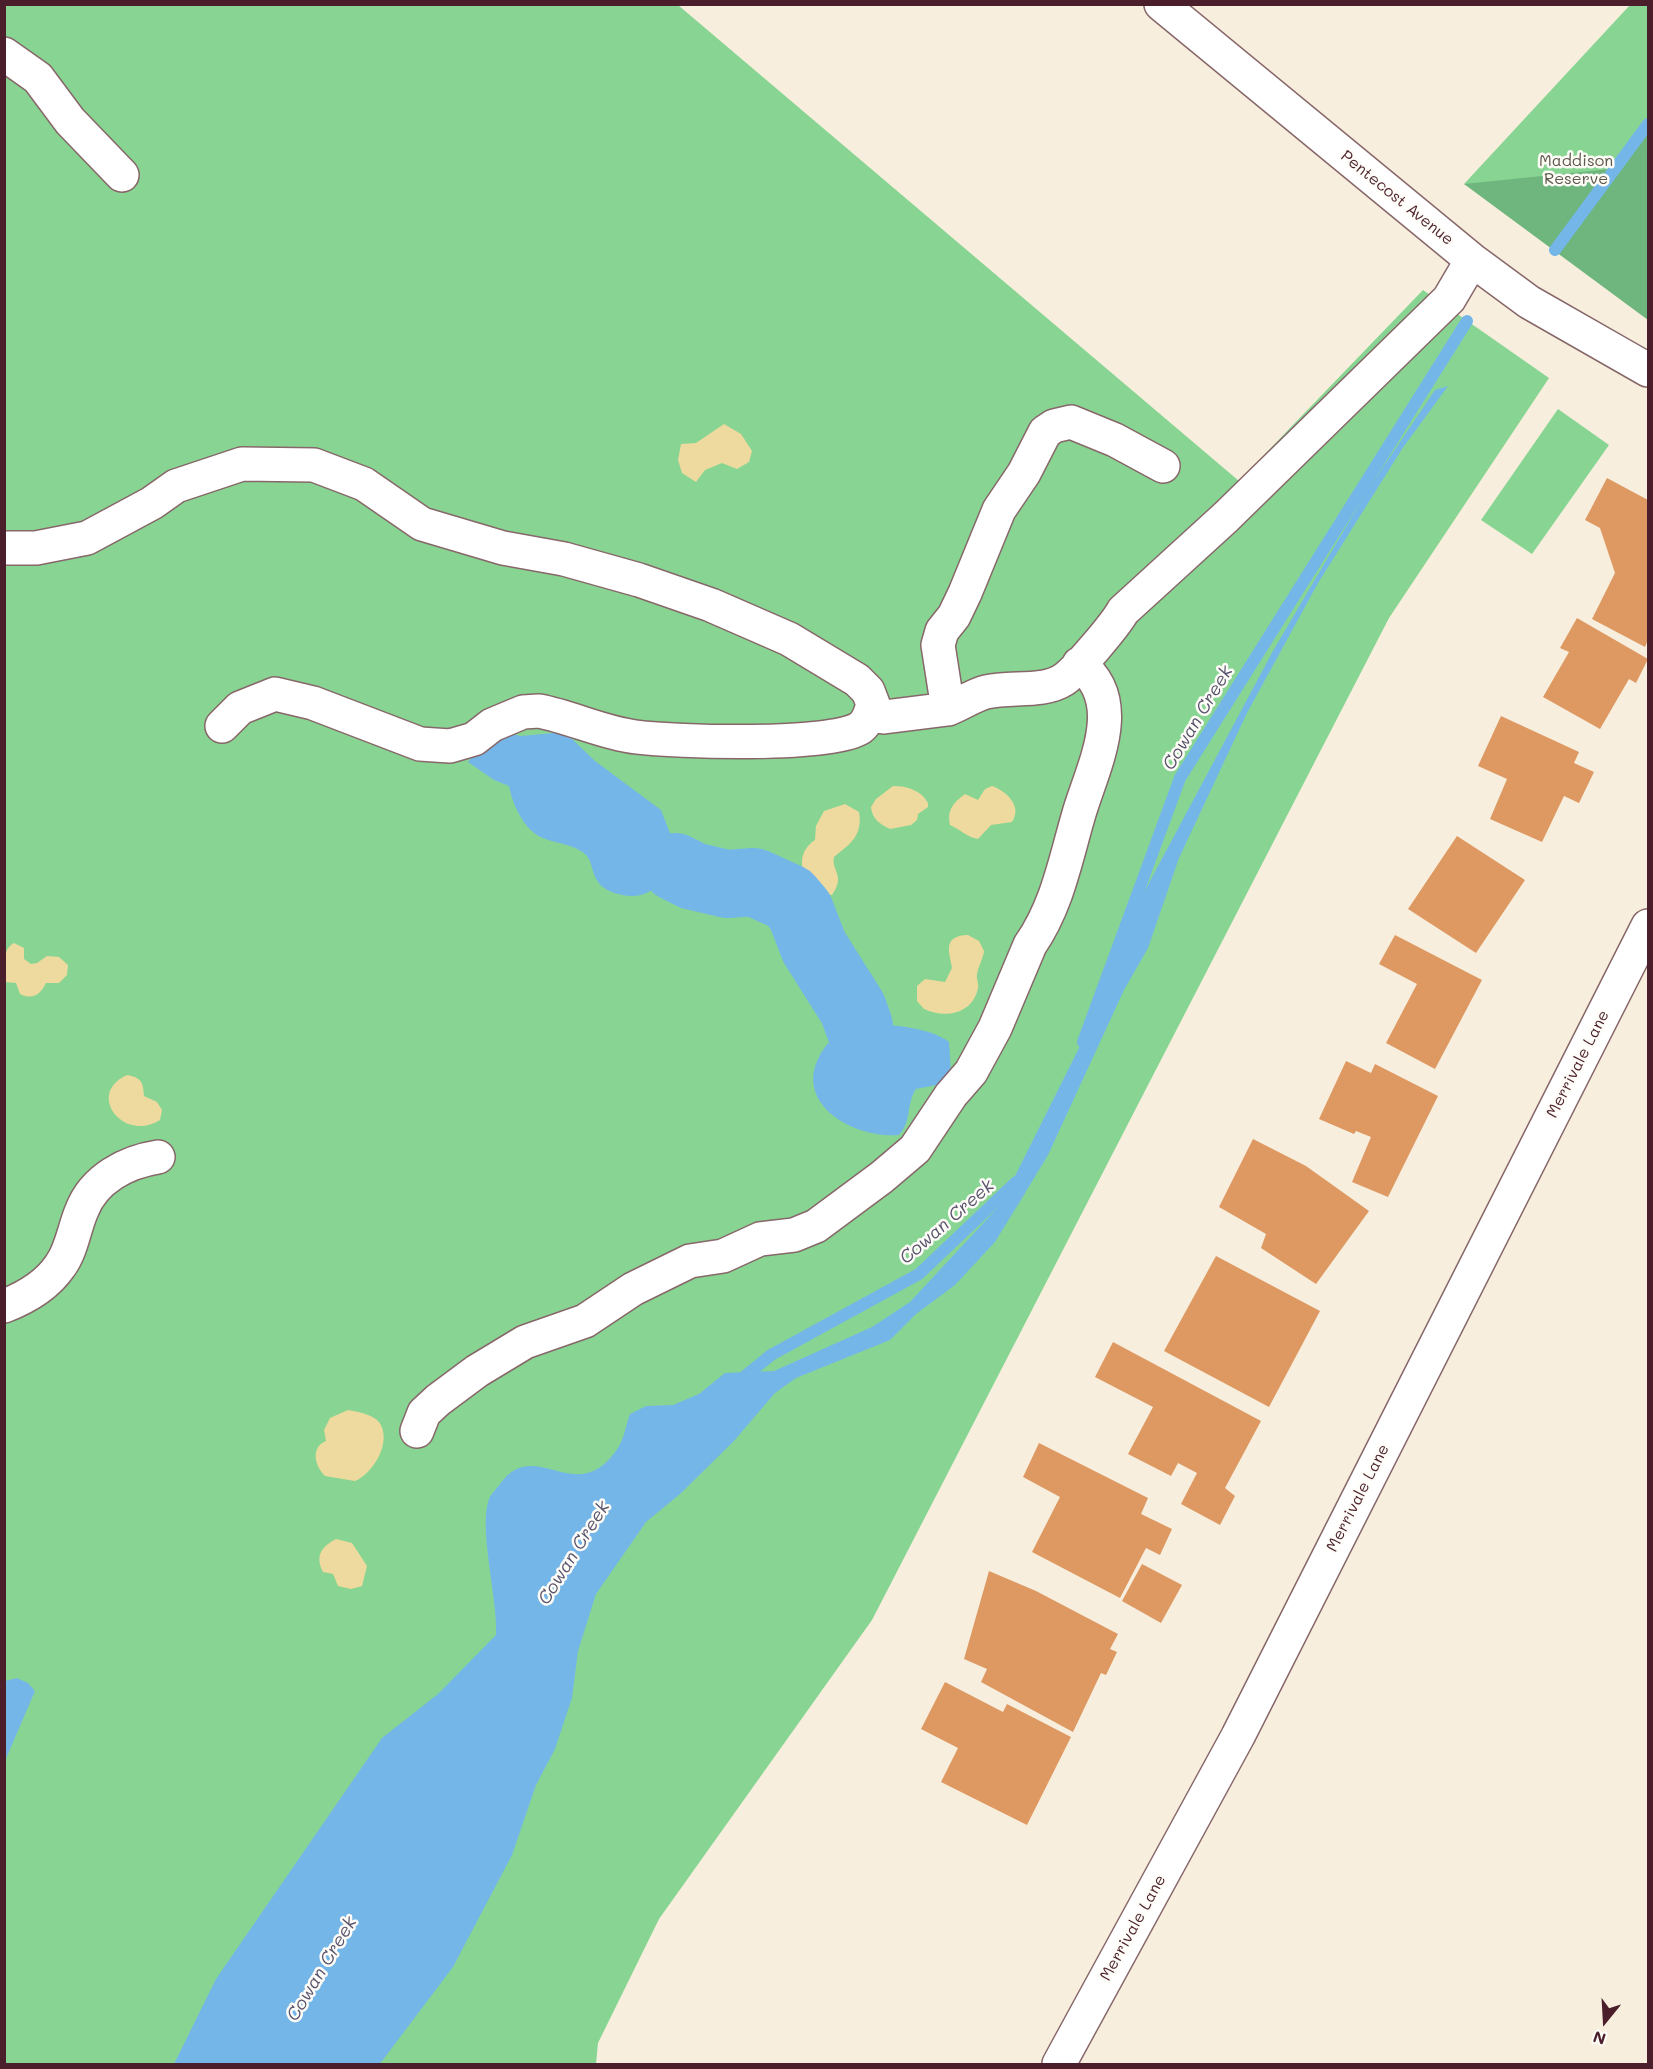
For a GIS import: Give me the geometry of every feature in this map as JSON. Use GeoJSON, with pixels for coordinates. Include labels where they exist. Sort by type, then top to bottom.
{"type":"FeatureCollection","features":[{"type":"Feature","properties":{"kind":"street","name":"Pentecost Avenue"},"geometry":{"type":"LineString","coordinates":[[1161,4],[1472,260],[1529,302],[1648,370]]}},
{"type":"Feature","properties":{"kind":"street"},"geometry":{"type":"LineString","coordinates":[[4,54],[38,78],[70,121],[122,175]]}},
{"type":"Feature","properties":{"kind":"street"},"geometry":{"type":"LineString","coordinates":[[870,715],[884,717],[948,709],[984,693],[1062,681],[1101,637],[1113,628],[1123,611],[1226,517],[1449,299],[1472,260]]}},
{"type":"Feature","properties":{"kind":"street"},"geometry":{"type":"LineString","coordinates":[[948,709],[938,645],[942,631],[965,593],[999,510],[1024,473],[1045,432],[1054,426],[1071,422],[1115,440],[1163,466]]}},
{"type":"Feature","properties":{"kind":"street"},"geometry":{"type":"LineString","coordinates":[[4,548],[36,548],[87,538],[176,486],[242,464],[314,465],[364,484],[422,524],[503,548],[564,559],[639,580],[711,605],[789,639],[827,659],[868,691],[873,704],[870,715],[862,727],[848,733],[825,738],[763,742],[635,737],[564,716],[538,711],[523,712],[492,725],[474,739],[450,746],[420,744],[331,709],[275,694],[240,708],[222,726]]}},
{"type":"Feature","properties":{"kind":"street"},"geometry":{"type":"LineString","coordinates":[[417,1431],[424,1413],[438,1400],[477,1371],[525,1342],[585,1321],[633,1288],[690,1261],[723,1256],[760,1239],[794,1235],[816,1226],[915,1149],[985,1048],[1030,945],[1041,930],[1060,885],[1078,815],[1098,758],[1103,725],[1101,688],[1089,671],[1079,664]]}},
{"type":"Feature","properties":{"kind":"street","name":"Merrivale Lane"},"geometry":{"type":"LineString","coordinates":[[1059,2064],[1238,1736],[1648,926]]}},
{"type":"Feature","properties":{"kind":"street"},"geometry":{"type":"LineString","coordinates":[[4,1306],[31,1293],[60,1267],[68,1252],[82,1208],[97,1185],[121,1168],[158,1157]]}},
{"type":"Feature","properties":{"kind":"green space"},"geometry":{"type":"Polygon","coordinates":[[[5,5],[678,5],[1239,481],[1423,290],[1549,378],[1389,618],[872,1620],[659,1919],[598,2043],[596,2064],[5,2064],[5,5]]]}},
{"type":"Feature","properties":{"kind":"green space","name":"Maddison Reserve"},"geometry":{"type":"Polygon","coordinates":[[[1630,5],[1648,5],[1648,273],[1464,184],[1630,5]]]}},
{"type":"Feature","properties":{"kind":"green space"},"geometry":{"type":"Polygon","coordinates":[[[1648,128],[1648,320],[1464,184],[1610,169],[1648,128]]]}},
{"type":"Feature","properties":{"kind":"green space"},"geometry":{"type":"Polygon","coordinates":[[[1558,409],[1609,445],[1532,554],[1481,520],[1558,409]]]}},
{"type":"Feature","properties":{"kind":"sand"},"geometry":{"type":"Polygon","coordinates":[[[724,424],[741,434],[752,451],[749,462],[737,469],[722,463],[705,470],[696,482],[682,473],[678,460],[681,444],[696,443],[724,424]]]}},
{"type":"Feature","properties":{"kind":"sand"},"geometry":{"type":"Polygon","coordinates":[[[893,786],[918,792],[928,803],[928,807],[918,814],[917,820],[911,825],[890,829],[877,821],[871,807],[876,799],[893,786]]]}},
{"type":"Feature","properties":{"kind":"sand"},"geometry":{"type":"Polygon","coordinates":[[[992,786],[1003,791],[1014,805],[1015,816],[1012,822],[991,825],[978,839],[950,825],[950,811],[957,801],[965,794],[978,800],[985,789],[992,786]]]}},
{"type":"Feature","properties":{"kind":"sand"},"geometry":{"type":"Polygon","coordinates":[[[845,804],[859,812],[859,827],[854,839],[834,857],[838,878],[836,888],[832,895],[823,894],[809,883],[802,868],[802,860],[808,846],[815,840],[816,826],[824,811],[845,804]]]}},
{"type":"Feature","properties":{"kind":"sand"},"geometry":{"type":"Polygon","coordinates":[[[968,935],[979,941],[984,951],[977,974],[978,986],[975,997],[964,1009],[949,1014],[924,1009],[917,1001],[917,986],[925,979],[945,982],[952,968],[949,946],[954,938],[968,935]]]}},
{"type":"Feature","properties":{"kind":"sand"},"geometry":{"type":"Polygon","coordinates":[[[14,943],[24,948],[24,959],[31,964],[47,956],[59,957],[68,965],[67,975],[59,983],[46,983],[36,995],[20,994],[16,983],[5,982],[5,955],[14,943]]]}},
{"type":"Feature","properties":{"kind":"sand"},"geometry":{"type":"Polygon","coordinates":[[[127,1075],[139,1079],[144,1096],[157,1102],[162,1110],[160,1120],[147,1125],[134,1125],[123,1121],[114,1113],[109,1104],[109,1093],[115,1083],[127,1075]]]}},
{"type":"Feature","properties":{"kind":"sand"},"geometry":{"type":"Polygon","coordinates":[[[348,1410],[376,1419],[383,1430],[384,1438],[374,1464],[368,1472],[355,1481],[325,1476],[318,1467],[316,1457],[318,1447],[326,1441],[324,1430],[330,1418],[348,1410]]]}},
{"type":"Feature","properties":{"kind":"sand"},"geometry":{"type":"Polygon","coordinates":[[[336,1539],[352,1543],[367,1566],[362,1586],[351,1589],[338,1586],[333,1574],[323,1572],[320,1561],[321,1552],[336,1539]]]}},
{"type":"Feature","properties":{"kind":"water"},"geometry":{"type":"Polygon","coordinates":[[[1448,386],[1402,449],[1318,583],[1247,713],[1179,858],[1148,948],[1124,990],[1048,1155],[995,1242],[955,1285],[916,1314],[890,1340],[796,1378],[775,1393],[733,1442],[680,1494],[646,1522],[596,1594],[578,1651],[572,1698],[555,1749],[536,1785],[512,1855],[453,1967],[382,2061],[379,2064],[174,2064],[216,1979],[382,1738],[438,1694],[496,1635],[486,1512],[489,1499],[500,1484],[514,1471],[528,1466],[572,1474],[587,1473],[602,1466],[618,1448],[630,1414],[646,1406],[673,1405],[699,1394],[725,1373],[774,1371],[872,1327],[910,1302],[1001,1204],[1102,1002],[1142,896],[1273,651],[1367,491],[1435,390],[1448,386]]]}},
{"type":"Feature","properties":{"kind":"water"},"geometry":{"type":"Polygon","coordinates":[[[506,732],[520,736],[554,733],[569,736],[595,761],[661,810],[675,846],[667,878],[653,889],[639,895],[619,894],[607,890],[598,882],[585,854],[572,847],[543,838],[530,829],[516,808],[509,786],[494,780],[468,762],[481,746],[506,732]]]}},
{"type":"Feature","properties":{"kind":"water"},"geometry":{"type":"Polygon","coordinates":[[[864,1024],[920,1030],[949,1042],[951,1072],[942,1084],[916,1089],[906,1124],[899,1135],[882,1135],[848,1125],[821,1103],[814,1089],[814,1073],[824,1048],[838,1034],[864,1024]]]}},
{"type":"Feature","properties":{"kind":"water"},"geometry":{"type":"Polygon","coordinates":[[[17,1678],[28,1683],[35,1691],[5,1761],[5,1681],[17,1678]]]}},
{"type":"Feature","properties":{"kind":"building"},"geometry":{"type":"Polygon","coordinates":[[[1607,478],[1648,500],[1648,640],[1645,647],[1592,619],[1615,573],[1600,528],[1585,520],[1607,478]]]}},
{"type":"Feature","properties":{"kind":"building"},"geometry":{"type":"Polygon","coordinates":[[[1577,618],[1648,659],[1636,683],[1629,679],[1600,729],[1543,697],[1569,652],[1560,648],[1577,618]]]}},
{"type":"Feature","properties":{"kind":"building"},"geometry":{"type":"Polygon","coordinates":[[[1501,716],[1579,752],[1574,763],[1594,772],[1579,803],[1564,796],[1542,842],[1490,819],[1507,779],[1478,766],[1501,716]]]}},
{"type":"Feature","properties":{"kind":"building"},"geometry":{"type":"Polygon","coordinates":[[[1457,836],[1525,880],[1476,953],[1408,909],[1457,836]]]}},
{"type":"Feature","properties":{"kind":"building"},"geometry":{"type":"Polygon","coordinates":[[[1395,935],[1482,980],[1435,1069],[1386,1043],[1417,984],[1379,964],[1395,935]]]}},
{"type":"Feature","properties":{"kind":"building"},"geometry":{"type":"Polygon","coordinates":[[[1346,1061],[1371,1073],[1375,1064],[1438,1096],[1388,1197],[1352,1182],[1371,1137],[1356,1131],[1354,1134],[1319,1119],[1346,1061]]]}},
{"type":"Feature","properties":{"kind":"building"},"geometry":{"type":"Polygon","coordinates":[[[1253,1139],[1306,1166],[1369,1211],[1316,1284],[1261,1248],[1266,1234],[1219,1207],[1253,1139]]]}},
{"type":"Feature","properties":{"kind":"building"},"geometry":{"type":"Polygon","coordinates":[[[1216,1256],[1320,1311],[1269,1407],[1164,1351],[1216,1256]]]}},
{"type":"Feature","properties":{"kind":"building"},"geometry":{"type":"Polygon","coordinates":[[[1113,1342],[1261,1421],[1225,1488],[1235,1496],[1220,1525],[1181,1504],[1197,1473],[1178,1463],[1171,1476],[1128,1454],[1153,1407],[1095,1377],[1113,1342]]]}},
{"type":"Feature","properties":{"kind":"building"},"geometry":{"type":"Polygon","coordinates":[[[1039,1443],[1148,1498],[1141,1514],[1172,1529],[1160,1555],[1146,1548],[1120,1598],[1032,1552],[1060,1497],[1023,1477],[1039,1443]]]}},
{"type":"Feature","properties":{"kind":"building"},"geometry":{"type":"Polygon","coordinates":[[[1142,1564],[1182,1585],[1161,1623],[1122,1601],[1142,1564]]]}},
{"type":"Feature","properties":{"kind":"building"},"geometry":{"type":"Polygon","coordinates":[[[989,1571],[1036,1591],[1118,1634],[1110,1649],[1117,1652],[1106,1675],[1101,1673],[1073,1732],[981,1682],[987,1669],[964,1659],[989,1571]]]}},
{"type":"Feature","properties":{"kind":"building"},"geometry":{"type":"Polygon","coordinates":[[[945,1682],[1003,1712],[1007,1704],[1071,1737],[1027,1825],[941,1782],[958,1748],[921,1729],[945,1682]]]}},
{"type":"Feature","properties":{"kind":"waterway"},"geometry":{"type":"LineString","coordinates":[[1555,250],[1648,124]]}},
{"type":"Feature","properties":{"kind":"waterway","name":"Cowan Creek"},"geometry":{"type":"LineString","coordinates":[[1083,1042],[1180,778],[1467,321]]}},
{"type":"Feature","properties":{"kind":"waterway"},"geometry":{"type":"LineString","coordinates":[[675,867],[693,876],[727,884],[754,882],[789,898],[800,911],[814,947],[853,1009],[859,1026]]}},
{"type":"Feature","properties":{"kind":"waterway","name":"Cowan Creek"},"geometry":{"type":"LineString","coordinates":[[738,1382],[771,1355],[919,1274],[1016,1182]]}}]}
